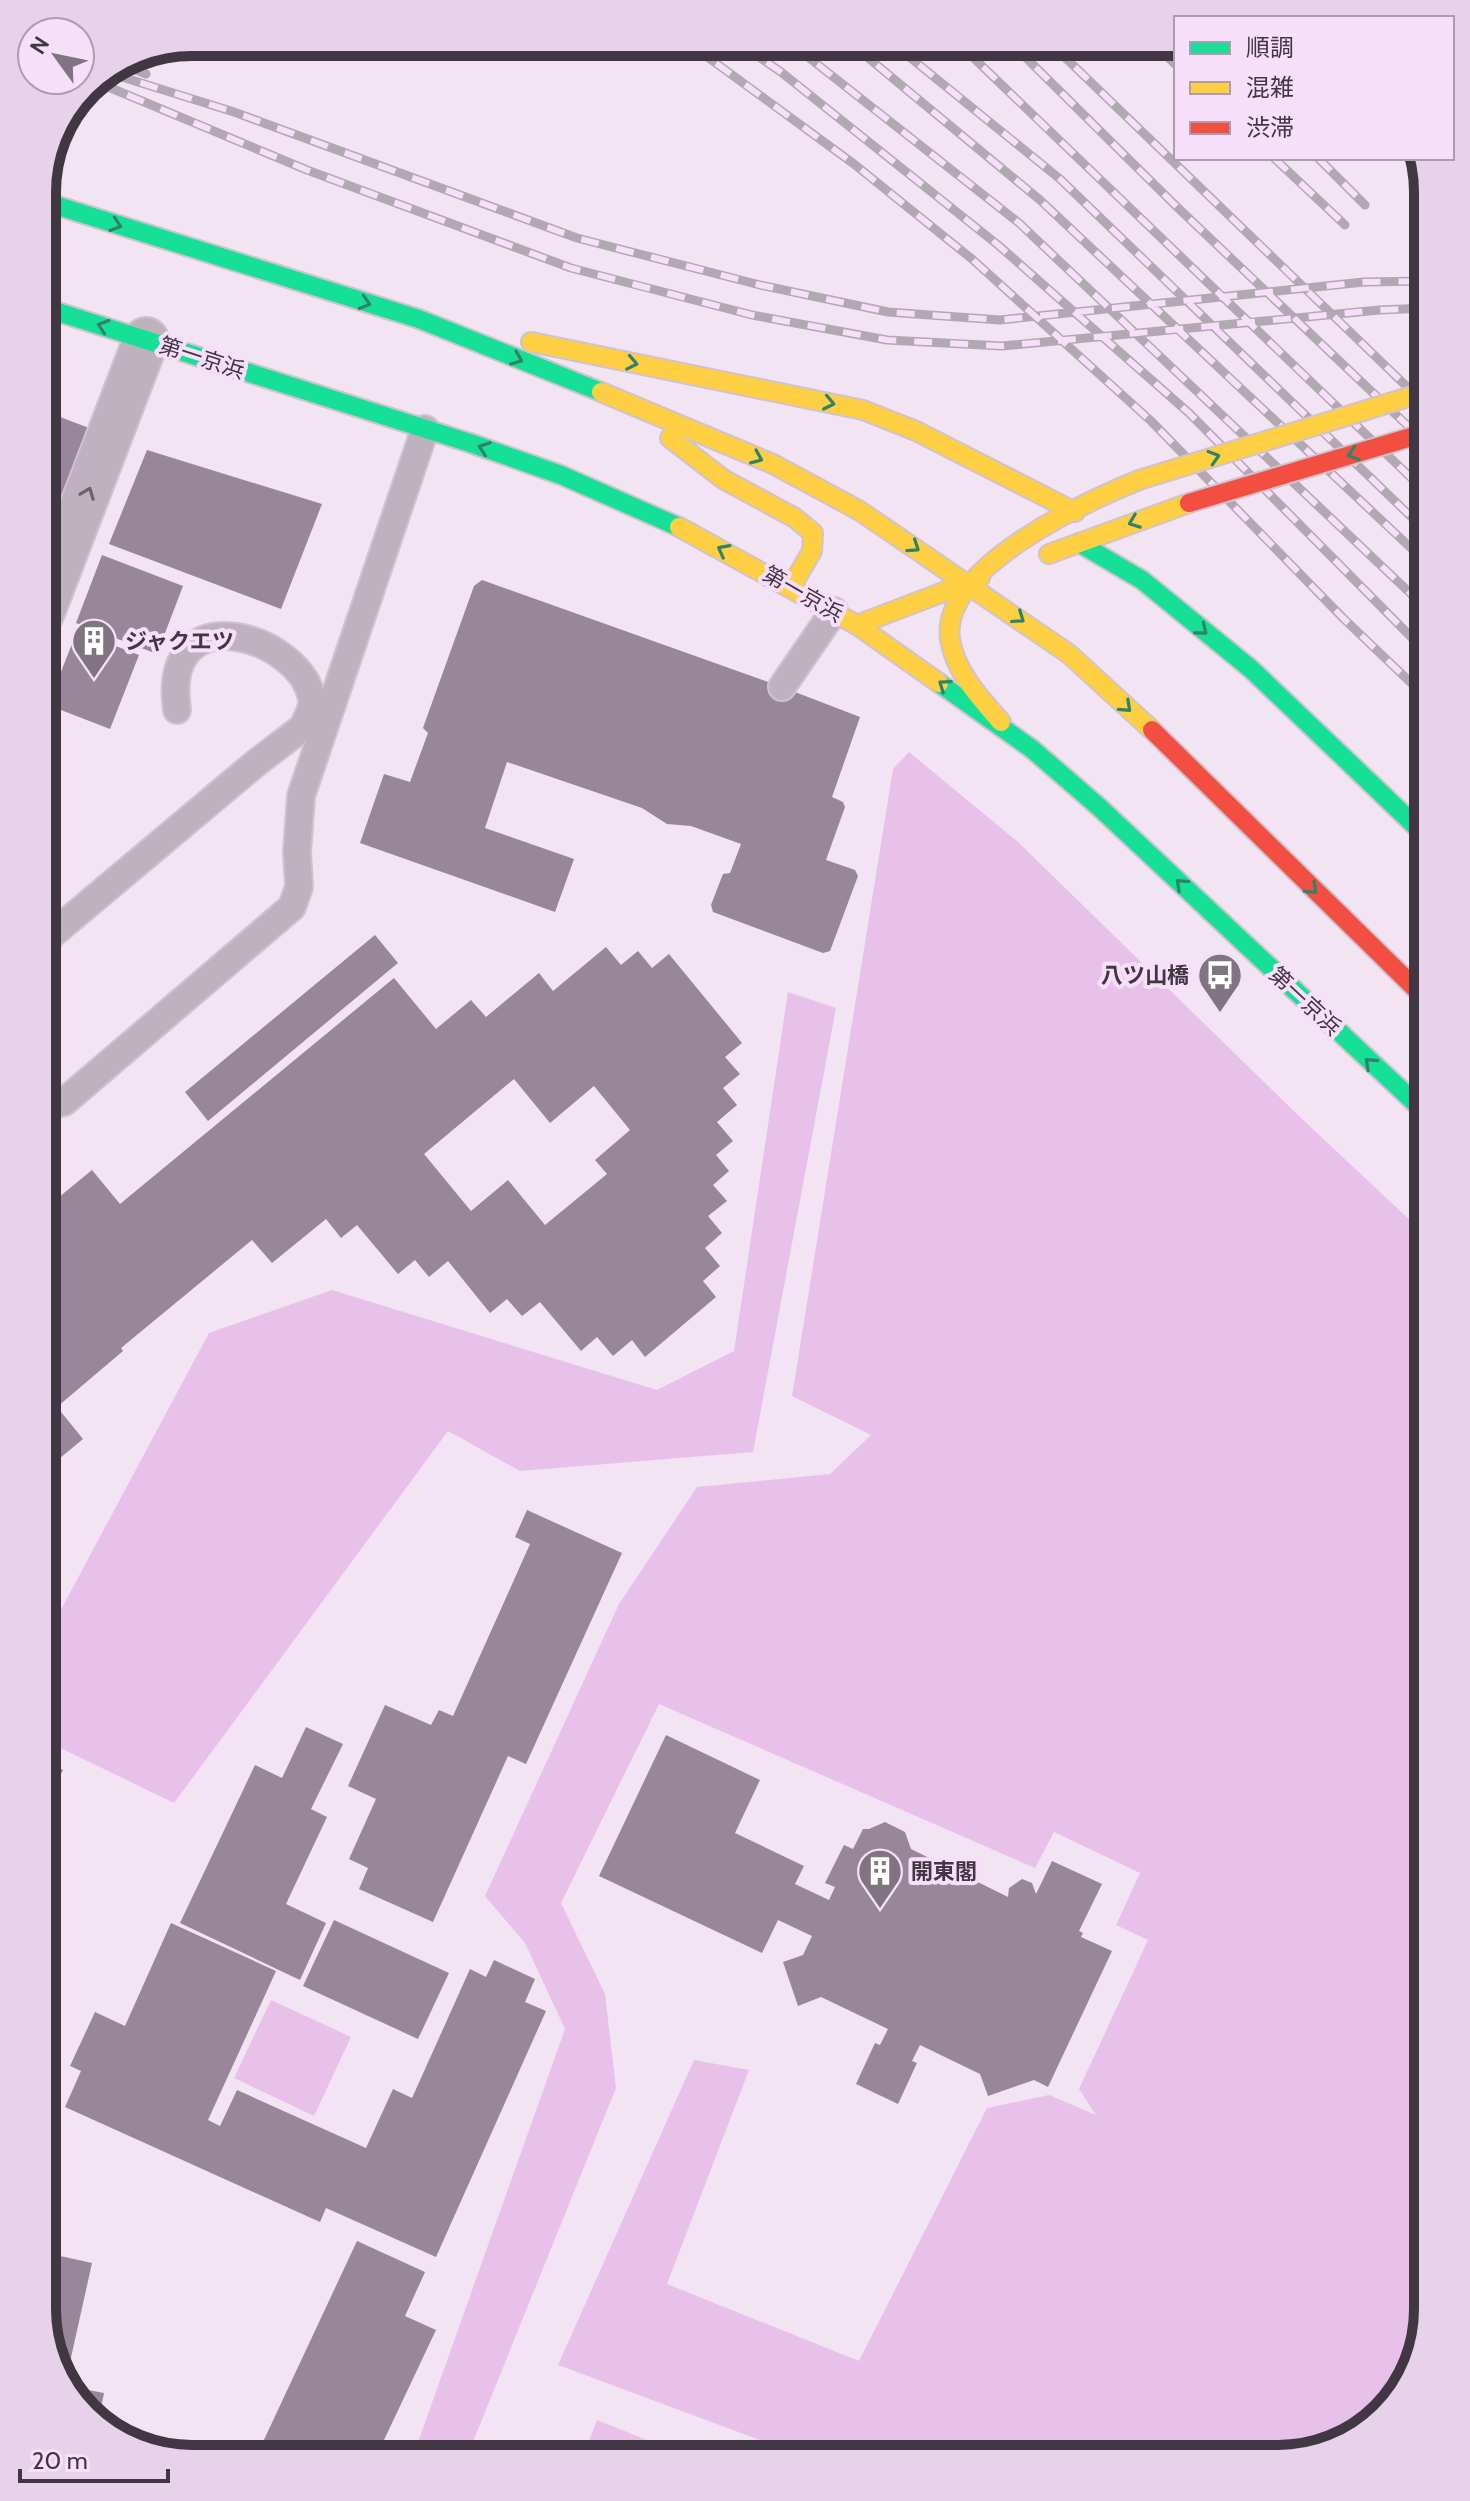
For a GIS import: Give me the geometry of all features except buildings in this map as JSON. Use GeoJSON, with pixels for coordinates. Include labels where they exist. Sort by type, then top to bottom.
{"type":"FeatureCollection","features":[{"type":"Feature","properties":{"kind":"main road"},"geometry":{"type":"LineString","coordinates":[[56,205],[419,319],[621,400],[785,471],[860,511],[1069,654],[1161,739],[1414,987]]}},
{"type":"Feature","properties":{"kind":"main road","name":"第一京浜"},"geometry":{"type":"LineString","coordinates":[[56,311],[561,475],[689,531],[834,611],[1008,730],[1099,807],[1414,1102]]}},
{"type":"Feature","properties":{"kind":"main road"},"geometry":{"type":"LineString","coordinates":[[419,319],[863,410],[942,444],[1075,512]]}},
{"type":"Feature","properties":{"kind":"main road"},"geometry":{"type":"LineString","coordinates":[[698,376],[820,419]]}},
{"type":"Feature","properties":{"kind":"main road"},"geometry":{"type":"LineString","coordinates":[[1008,730],[974,690],[950,641],[951,619],[957,599],[968,583],[988,565],[1048,526],[1116,488],[1414,395]]}},
{"type":"Feature","properties":{"kind":"main road"},"geometry":{"type":"LineString","coordinates":[[621,400],[723,479],[795,518],[813,533],[812,551],[791,587]]}},
{"type":"Feature","properties":{"kind":"main road"},"geometry":{"type":"LineString","coordinates":[[857,625],[1189,503],[1414,436]]}},
{"type":"Feature","properties":{"kind":"main road"},"geometry":{"type":"LineString","coordinates":[[1022,513],[1142,580],[1251,669],[1414,825]]}},
{"type":"Feature","properties":{"kind":"street"},"geometry":{"type":"LineString","coordinates":[[56,551],[146,340]]}},
{"type":"Feature","properties":{"kind":"lane"},"geometry":{"type":"LineString","coordinates":[[56,1104],[64,1102],[292,907],[299,887],[297,852],[301,796],[425,429]]}},
{"type":"Feature","properties":{"kind":"lane"},"geometry":{"type":"LineString","coordinates":[[782,687],[834,611]]}},
{"type":"Feature","properties":{"kind":"lane"},"geometry":{"type":"LineString","coordinates":[[177,710],[177,674],[182,657],[206,636],[228,636],[252,642],[292,662],[306,681],[312,703],[302,729]]}},
{"type":"Feature","properties":{"kind":"lane"},"geometry":{"type":"LineString","coordinates":[[56,931],[256,763],[332,705]]}},
{"type":"Feature","properties":{"kind":"shaded area"},"geometry":{"type":"Polygon","coordinates":[[[909,752],[1018,842],[1414,1224],[1414,2309],[1409,2344],[1396,2377],[1361,2417],[1338,2431],[1313,2440],[1278,2445],[773,2445],[558,2365],[694,2060],[749,2070],[667,2284],[859,2361],[987,2108],[1049,2095],[1096,2115],[1079,2089],[1148,1940],[1116,1925],[1140,1873],[1054,1832],[1035,1868],[659,1704],[561,1903],[605,1994],[616,2088],[472,2445],[417,2445],[565,2029],[525,1943],[485,1896],[619,1604],[697,1487],[830,1474],[871,1435],[792,1396],[893,769],[909,752]]]}},
{"type":"Feature","properties":{"kind":"shaded area"},"geometry":{"type":"Polygon","coordinates":[[[788,992],[836,1008],[753,1452],[520,1471],[448,1431],[174,1803],[56,1746],[56,1619],[209,1333],[332,1290],[657,1390],[734,1351],[788,992]]]}},
{"type":"Feature","properties":{"kind":"shaded area"},"geometry":{"type":"Polygon","coordinates":[[[271,2000],[351,2037],[314,2116],[234,2078],[271,2000]]]}},
{"type":"Feature","properties":{"kind":"shaded area"},"geometry":{"type":"Polygon","coordinates":[[[597,2420],[659,2445],[587,2445],[597,2420]]]}},
{"type":"Feature","properties":{"kind":"railway"},"geometry":{"type":"LineString","coordinates":[[706,56],[854,164],[972,259],[1151,421],[1343,618],[1414,686]]}},
{"type":"Feature","properties":{"kind":"railway"},"geometry":{"type":"LineString","coordinates":[[758,56],[998,245],[1189,413],[1414,640]]}},
{"type":"Feature","properties":{"kind":"railway"},"geometry":{"type":"LineString","coordinates":[[807,56],[1019,223],[1414,597]]}},
{"type":"Feature","properties":{"kind":"railway"},"geometry":{"type":"LineString","coordinates":[[866,56],[1040,200],[1414,551]]}},
{"type":"Feature","properties":{"kind":"railway"},"geometry":{"type":"LineString","coordinates":[[908,56],[1060,179],[1414,520]]}},
{"type":"Feature","properties":{"kind":"railway"},"geometry":{"type":"LineString","coordinates":[[972,56],[1414,481]]}},
{"type":"Feature","properties":{"kind":"railway"},"geometry":{"type":"LineString","coordinates":[[1024,56],[1177,207],[1414,432]]}},
{"type":"Feature","properties":{"kind":"railway"},"geometry":{"type":"LineString","coordinates":[[1064,56],[1414,394]]}},
{"type":"Feature","properties":{"kind":"railway"},"geometry":{"type":"LineString","coordinates":[[1167,56],[1174,63]]}},
{"type":"Feature","properties":{"kind":"railway"},"geometry":{"type":"LineString","coordinates":[[134,69],[146,74]]}},
{"type":"Feature","properties":{"kind":"railway"},"geometry":{"type":"LineString","coordinates":[[121,77],[234,112],[577,238],[760,285],[888,312],[1000,320],[1364,282],[1414,281]]}},
{"type":"Feature","properties":{"kind":"railway"},"geometry":{"type":"LineString","coordinates":[[107,87],[307,170],[571,268],[752,315],[887,340],[1002,346],[1414,309]]}},
{"type":"Feature","properties":{"kind":"railway"},"geometry":{"type":"LineString","coordinates":[[1276,160],[1345,225]]}},
{"type":"Feature","properties":{"kind":"railway"},"geometry":{"type":"LineString","coordinates":[[1320,160],[1365,205]]}},
{"type":"Feature","properties":{"kind":"traffic: fast"},"geometry":{"type":"LineString","coordinates":[[56,205],[419,319],[601,392]]}},
{"type":"Feature","properties":{"kind":"traffic: fast"},"geometry":{"type":"LineString","coordinates":[[56,311],[470,443],[561,475],[679,527]]}},
{"type":"Feature","properties":{"kind":"traffic: fast"},"geometry":{"type":"LineString","coordinates":[[1079,543],[1142,580],[1251,669],[1414,825]]}},
{"type":"Feature","properties":{"kind":"traffic: fast"},"geometry":{"type":"LineString","coordinates":[[939,683],[1032,749],[1099,807],[1414,1102]]}},
{"type":"Feature","properties":{"kind":"traffic: slow"},"geometry":{"type":"LineString","coordinates":[[531,342],[863,410],[916,431],[1075,512]]}},
{"type":"Feature","properties":{"kind":"traffic: slow"},"geometry":{"type":"LineString","coordinates":[[601,392],[773,464],[860,511],[1069,654],[1152,730]]}},
{"type":"Feature","properties":{"kind":"traffic: slow"},"geometry":{"type":"LineString","coordinates":[[1139,480],[1414,395]]}},
{"type":"Feature","properties":{"kind":"traffic: slow"},"geometry":{"type":"LineString","coordinates":[[670,438],[723,479],[795,518],[813,533],[812,551],[791,587]]}},
{"type":"Feature","properties":{"kind":"traffic: slow"},"geometry":{"type":"LineString","coordinates":[[1001,722],[957,663],[950,639],[953,613],[968,587],[991,563],[1020,541],[1085,504],[1139,480]]}},
{"type":"Feature","properties":{"kind":"traffic: slow"},"geometry":{"type":"LineString","coordinates":[[1049,554],[1189,503]]}},
{"type":"Feature","properties":{"kind":"traffic: slow"},"geometry":{"type":"LineString","coordinates":[[679,527],[857,625],[939,683]]}},
{"type":"Feature","properties":{"kind":"traffic: slow"},"geometry":{"type":"LineString","coordinates":[[857,625],[980,578]]}},
{"type":"Feature","properties":{"kind":"traffic: jam"},"geometry":{"type":"LineString","coordinates":[[1189,503],[1414,436]]}},
{"type":"Feature","properties":{"kind":"traffic: jam"},"geometry":{"type":"LineString","coordinates":[[1152,730],[1414,987]]}},
{"type":"Feature","properties":{"kind":"place","name":"ジャクエツ"},"geometry":{"type":"Point","coordinates":[94,680]}},
{"type":"Feature","properties":{"kind":"place","name":"八ツ山橋"},"geometry":{"type":"Point","coordinates":[1220,1014]}},
{"type":"Feature","properties":{"kind":"place","name":"開東閣"},"geometry":{"type":"Point","coordinates":[880,1910]}}]}
